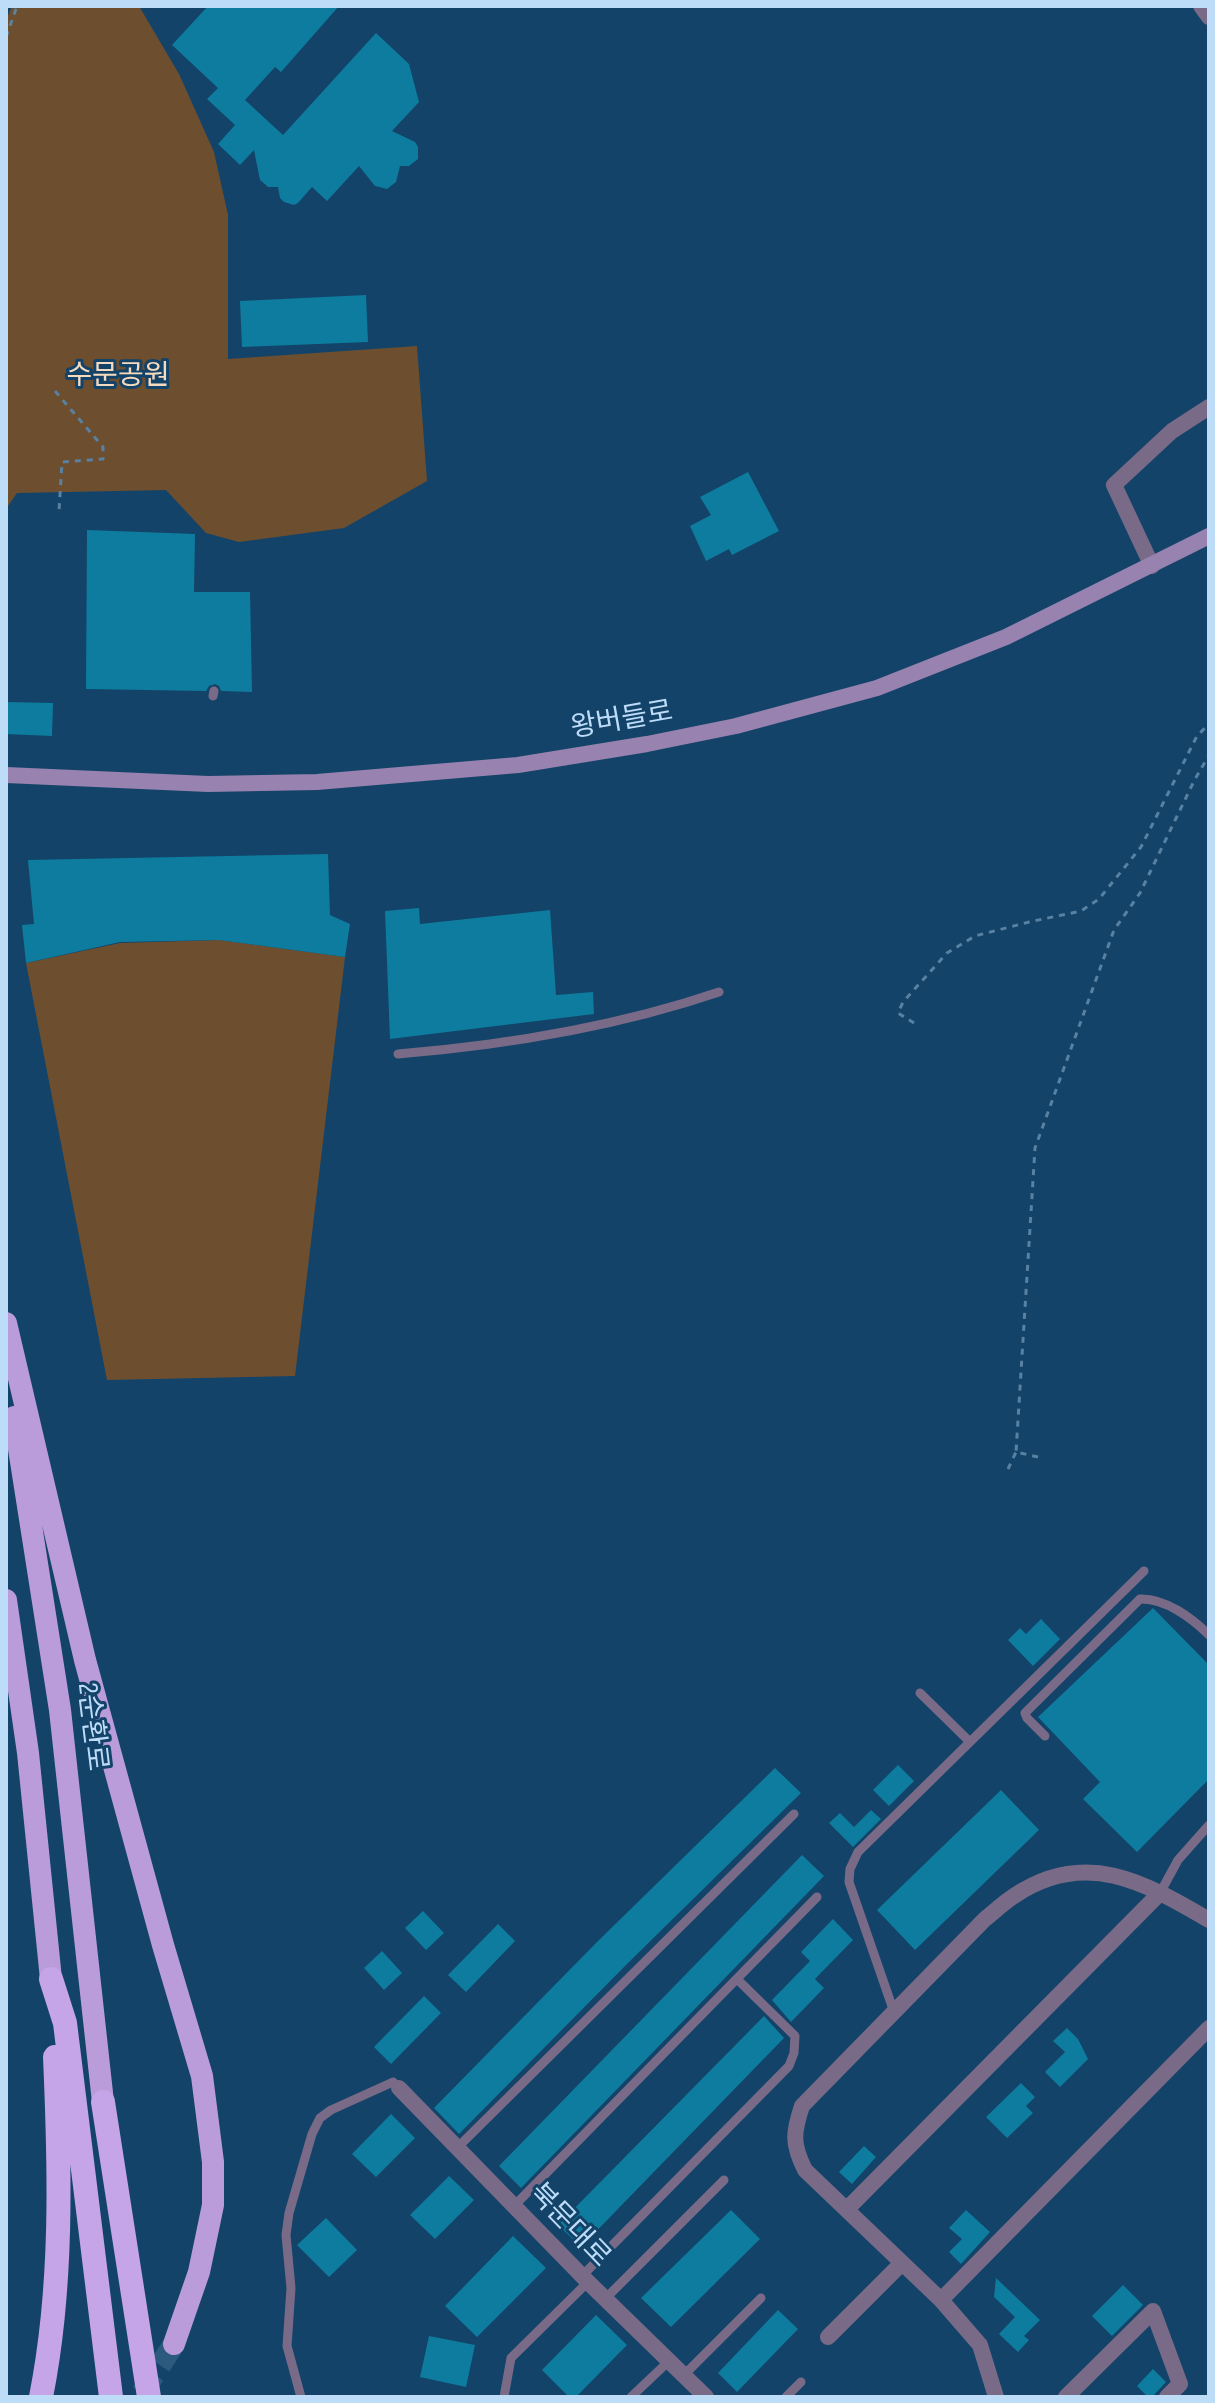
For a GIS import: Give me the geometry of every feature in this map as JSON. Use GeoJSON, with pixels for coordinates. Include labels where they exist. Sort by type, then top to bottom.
{"type":"FeatureCollection","features":[{"type":"Feature","properties":{"kind":"highway"},"geometry":{"type":"LineString","coordinates":[[6,1323],[85,1660],[202,2076],[213,2162],[213,2205],[199,2272],[174,2344]]}},
{"type":"Feature","properties":{"kind":"highway","name":"2순환로"},"geometry":{"type":"LineString","coordinates":[[6,1362],[60,1710],[103,2102]]}},
{"type":"Feature","properties":{"kind":"highway"},"geometry":{"type":"LineString","coordinates":[[6,1600],[28,1753],[51,1979],[59,2158],[51,2328],[41,2397]]}},
{"type":"Feature","properties":{"kind":"highway"},"geometry":{"type":"LineString","coordinates":[[51,1979],[65,2023],[111,2397]]}},
{"type":"Feature","properties":{"kind":"highway"},"geometry":{"type":"LineString","coordinates":[[103,2102],[136,2397]]}},
{"type":"Feature","properties":{"kind":"highway"},"geometry":{"type":"LineString","coordinates":[[103,2102],[149,2397]]}},
{"type":"Feature","properties":{"kind":"main road","name":"왕버들로"},"geometry":{"type":"LineString","coordinates":[[6,775],[208,784],[317,782],[511,766],[647,744],[736,726],[877,688],[1006,637],[1209,536]]}},
{"type":"Feature","properties":{"kind":"street"},"geometry":{"type":"LineString","coordinates":[[1201,6],[1209,17]]}},
{"type":"Feature","properties":{"kind":"street"},"geometry":{"type":"LineString","coordinates":[[1152,566],[1114,485],[1172,431],[1209,407]]}},
{"type":"Feature","properties":{"kind":"street"},"geometry":{"type":"LineString","coordinates":[[996,2397],[980,2345],[941,2300],[805,2170],[795,2150],[796,2123],[802,2106],[985,1919],[1013,1896],[1039,1882],[1094,1871],[1121,1876],[1209,1920]]}},
{"type":"Feature","properties":{"kind":"street"},"geometry":{"type":"LineString","coordinates":[[847,2209],[1160,1893]]}},
{"type":"Feature","properties":{"kind":"street"},"geometry":{"type":"LineString","coordinates":[[941,2300],[1209,2028]]}},
{"type":"Feature","properties":{"kind":"street","name":"북문대로"},"geometry":{"type":"LineString","coordinates":[[399,2088],[585,2279],[706,2397]]}},
{"type":"Feature","properties":{"kind":"street"},"geometry":{"type":"LineString","coordinates":[[828,2337],[902,2263]]}},
{"type":"Feature","properties":{"kind":"street"},"geometry":{"type":"LineString","coordinates":[[1066,2397],[1153,2311],[1180,2384],[1167,2397]]}},
{"type":"Feature","properties":{"kind":"lane"},"geometry":{"type":"LineString","coordinates":[[398,1054],[528,1038],[677,1006],[719,992]]}},
{"type":"Feature","properties":{"kind":"lane"},"geometry":{"type":"LineString","coordinates":[[894,2012],[849,1882],[850,1869],[858,1852],[1144,1571]]}},
{"type":"Feature","properties":{"kind":"lane"},"geometry":{"type":"LineString","coordinates":[[1045,1736],[1025,1713],[1140,1599],[1148,1599],[1185,1614],[1209,1635]]}},
{"type":"Feature","properties":{"kind":"lane"},"geometry":{"type":"LineString","coordinates":[[920,1693],[970,1742]]}},
{"type":"Feature","properties":{"kind":"lane"},"geometry":{"type":"LineString","coordinates":[[457,2148],[794,1814]]}},
{"type":"Feature","properties":{"kind":"lane"},"geometry":{"type":"LineString","coordinates":[[1160,1893],[1178,1860],[1209,1825]]}},
{"type":"Feature","properties":{"kind":"lane"},"geometry":{"type":"LineString","coordinates":[[514,2206],[817,1897]]}},
{"type":"Feature","properties":{"kind":"lane"},"geometry":{"type":"LineString","coordinates":[[504,2397],[511,2358],[789,2066],[795,2036],[737,1979]]}},
{"type":"Feature","properties":{"kind":"lane"},"geometry":{"type":"LineString","coordinates":[[301,2397],[287,2346],[291,2288],[286,2235],[289,2213],[312,2134],[320,2118],[331,2110],[393,2082],[399,2088]]}},
{"type":"Feature","properties":{"kind":"lane"},"geometry":{"type":"LineString","coordinates":[[605,2299],[724,2180]]}},
{"type":"Feature","properties":{"kind":"lane"},"geometry":{"type":"LineString","coordinates":[[684,2375],[761,2298]]}},
{"type":"Feature","properties":{"kind":"lane"},"geometry":{"type":"LineString","coordinates":[[631,2397],[669,2361]]}},
{"type":"Feature","properties":{"kind":"lane"},"geometry":{"type":"LineString","coordinates":[[786,2397],[801,2382]]}},
{"type":"Feature","properties":{"kind":"path"},"geometry":{"type":"LineString","coordinates":[[6,37],[17,6]]}},
{"type":"Feature","properties":{"kind":"path"},"geometry":{"type":"LineString","coordinates":[[55,391],[103,447],[103,459],[62,462],[59,511]]}},
{"type":"Feature","properties":{"kind":"path"},"geometry":{"type":"LineString","coordinates":[[914,1023],[898,1013],[903,1002],[947,953],[975,936],[1081,911],[1099,899],[1141,847],[1197,736],[1209,724]]}},
{"type":"Feature","properties":{"kind":"path"},"geometry":{"type":"LineString","coordinates":[[1008,1469],[1016,1452],[1035,1148],[1114,930],[1140,893],[1209,755]]}},
{"type":"Feature","properties":{"kind":"path"},"geometry":{"type":"LineString","coordinates":[[1016,1452],[1038,1457]]}},
{"type":"Feature","properties":{"kind":"green space","name":"수문공원"},"geometry":{"type":"Polygon","coordinates":[[[12,6],[139,6],[179,74],[214,152],[228,215],[228,359],[417,346],[427,481],[344,528],[239,542],[206,533],[166,490],[17,493],[6,509],[6,20],[12,6]]]}},
{"type":"Feature","properties":{"kind":"green space"},"geometry":{"type":"Polygon","coordinates":[[[219,940],[345,957],[295,1376],[107,1380],[26,963],[120,943],[219,940]]]}},
{"type":"Feature","properties":{"kind":"building"},"geometry":{"type":"Polygon","coordinates":[[[208,6],[339,6],[281,72],[275,67],[245,100],[283,135],[376,33],[409,64],[419,102],[392,131],[415,142],[418,159],[409,166],[400,166],[396,182],[387,189],[375,186],[359,166],[327,201],[312,187],[298,203],[284,202],[278,187],[268,187],[260,180],[254,150],[240,165],[218,144],[235,125],[207,99],[218,88],[172,45],[208,6]]]}},
{"type":"Feature","properties":{"kind":"building"},"geometry":{"type":"Polygon","coordinates":[[[366,295],[368,342],[242,347],[240,301],[366,295]]]}},
{"type":"Feature","properties":{"kind":"building"},"geometry":{"type":"Polygon","coordinates":[[[748,472],[779,531],[732,555],[729,549],[706,561],[690,526],[711,515],[700,497],[748,472]]]}},
{"type":"Feature","properties":{"kind":"building"},"geometry":{"type":"Polygon","coordinates":[[[87,530],[195,534],[194,592],[250,592],[252,692],[221,691],[215,684],[206,691],[86,689],[87,530]]]}},
{"type":"Feature","properties":{"kind":"building"},"geometry":{"type":"Polygon","coordinates":[[[6,702],[53,703],[52,736],[6,734],[6,702]]]}},
{"type":"Feature","properties":{"kind":"building"},"geometry":{"type":"Polygon","coordinates":[[[328,854],[330,915],[350,924],[345,957],[219,940],[120,942],[26,963],[22,925],[34,924],[28,860],[328,854]]]}},
{"type":"Feature","properties":{"kind":"building"},"geometry":{"type":"Polygon","coordinates":[[[419,908],[420,924],[550,910],[556,995],[593,992],[594,1014],[390,1039],[385,911],[419,908]]]}},
{"type":"Feature","properties":{"kind":"building"},"geometry":{"type":"Polygon","coordinates":[[[1153,1608],[1209,1665],[1209,1779],[1137,1852],[1083,1799],[1100,1782],[1038,1717],[1153,1608]]]}},
{"type":"Feature","properties":{"kind":"building"},"geometry":{"type":"Polygon","coordinates":[[[1041,1619],[1060,1639],[1033,1666],[1008,1640],[1020,1628],[1026,1634],[1041,1619]]]}},
{"type":"Feature","properties":{"kind":"building"},"geometry":{"type":"Polygon","coordinates":[[[898,1765],[914,1781],[889,1806],[873,1790],[898,1765]]]}},
{"type":"Feature","properties":{"kind":"building"},"geometry":{"type":"Polygon","coordinates":[[[775,1768],[801,1793],[459,2134],[434,2108],[597,1942],[775,1768]]]}},
{"type":"Feature","properties":{"kind":"building"},"geometry":{"type":"Polygon","coordinates":[[[1001,1790],[1039,1830],[915,1950],[877,1910],[1001,1790]]]}},
{"type":"Feature","properties":{"kind":"building"},"geometry":{"type":"Polygon","coordinates":[[[871,1810],[881,1819],[853,1847],[829,1823],[840,1813],[854,1827],[871,1810]]]}},
{"type":"Feature","properties":{"kind":"building"},"geometry":{"type":"Polygon","coordinates":[[[802,1855],[824,1876],[521,2188],[499,2166],[802,1855]]]}},
{"type":"Feature","properties":{"kind":"building"},"geometry":{"type":"Polygon","coordinates":[[[423,1911],[444,1933],[426,1950],[405,1928],[423,1911]]]}},
{"type":"Feature","properties":{"kind":"building"},"geometry":{"type":"Polygon","coordinates":[[[833,1919],[853,1940],[815,1979],[824,1988],[791,2022],[772,2000],[810,1961],[801,1952],[833,1919]]]}},
{"type":"Feature","properties":{"kind":"building"},"geometry":{"type":"Polygon","coordinates":[[[498,1924],[515,1941],[466,1992],[448,1975],[498,1924]]]}},
{"type":"Feature","properties":{"kind":"building"},"geometry":{"type":"Polygon","coordinates":[[[382,1951],[402,1973],[384,1990],[364,1968],[382,1951]]]}},
{"type":"Feature","properties":{"kind":"building"},"geometry":{"type":"Polygon","coordinates":[[[424,1996],[441,2013],[391,2064],[374,2047],[424,1996]]]}},
{"type":"Feature","properties":{"kind":"building"},"geometry":{"type":"Polygon","coordinates":[[[764,2016],[784,2038],[581,2247],[558,2225],[764,2016]]]}},
{"type":"Feature","properties":{"kind":"building"},"geometry":{"type":"Polygon","coordinates":[[[1067,2028],[1078,2039],[1088,2059],[1060,2087],[1045,2072],[1065,2052],[1053,2041],[1067,2028]]]}},
{"type":"Feature","properties":{"kind":"building"},"geometry":{"type":"Polygon","coordinates":[[[1021,2083],[1035,2097],[1026,2106],[1033,2113],[1007,2138],[986,2117],[1021,2083]]]}},
{"type":"Feature","properties":{"kind":"building"},"geometry":{"type":"Polygon","coordinates":[[[391,2114],[415,2138],[376,2177],[352,2154],[391,2114]]]}},
{"type":"Feature","properties":{"kind":"building"},"geometry":{"type":"Polygon","coordinates":[[[864,2146],[876,2157],[852,2184],[839,2172],[864,2146]]]}},
{"type":"Feature","properties":{"kind":"building"},"geometry":{"type":"Polygon","coordinates":[[[449,2176],[474,2200],[435,2239],[410,2215],[449,2176]]]}},
{"type":"Feature","properties":{"kind":"building"},"geometry":{"type":"Polygon","coordinates":[[[731,2210],[760,2239],[671,2327],[641,2298],[731,2210]]]}},
{"type":"Feature","properties":{"kind":"building"},"geometry":{"type":"Polygon","coordinates":[[[966,2210],[990,2232],[961,2264],[949,2252],[962,2239],[949,2228],[966,2210]]]}},
{"type":"Feature","properties":{"kind":"building"},"geometry":{"type":"Polygon","coordinates":[[[326,2218],[357,2250],[329,2277],[297,2245],[326,2218]]]}},
{"type":"Feature","properties":{"kind":"building"},"geometry":{"type":"Polygon","coordinates":[[[513,2236],[546,2268],[477,2337],[445,2306],[513,2236]]]}},
{"type":"Feature","properties":{"kind":"building"},"geometry":{"type":"Polygon","coordinates":[[[996,2278],[1040,2320],[1024,2336],[1029,2340],[1018,2352],[999,2334],[1015,2317],[994,2297],[996,2278]]]}},
{"type":"Feature","properties":{"kind":"building"},"geometry":{"type":"Polygon","coordinates":[[[1123,2285],[1143,2305],[1112,2336],[1092,2316],[1123,2285]]]}},
{"type":"Feature","properties":{"kind":"building"},"geometry":{"type":"Polygon","coordinates":[[[778,2310],[798,2329],[737,2392],[718,2373],[778,2310]]]}},
{"type":"Feature","properties":{"kind":"building"},"geometry":{"type":"Polygon","coordinates":[[[596,2315],[627,2345],[576,2397],[569,2397],[542,2370],[596,2315]]]}},
{"type":"Feature","properties":{"kind":"building"},"geometry":{"type":"Polygon","coordinates":[[[429,2336],[475,2345],[466,2387],[420,2377],[429,2336]]]}},
{"type":"Feature","properties":{"kind":"building"},"geometry":{"type":"Polygon","coordinates":[[[1153,2369],[1166,2382],[1152,2397],[1148,2397],[1137,2386],[1153,2369]]]}},
{"type":"Feature","properties":{"kind":"tunnel"},"geometry":{"type":"LineString","coordinates":[[142,2393],[174,2344]]}}]}
